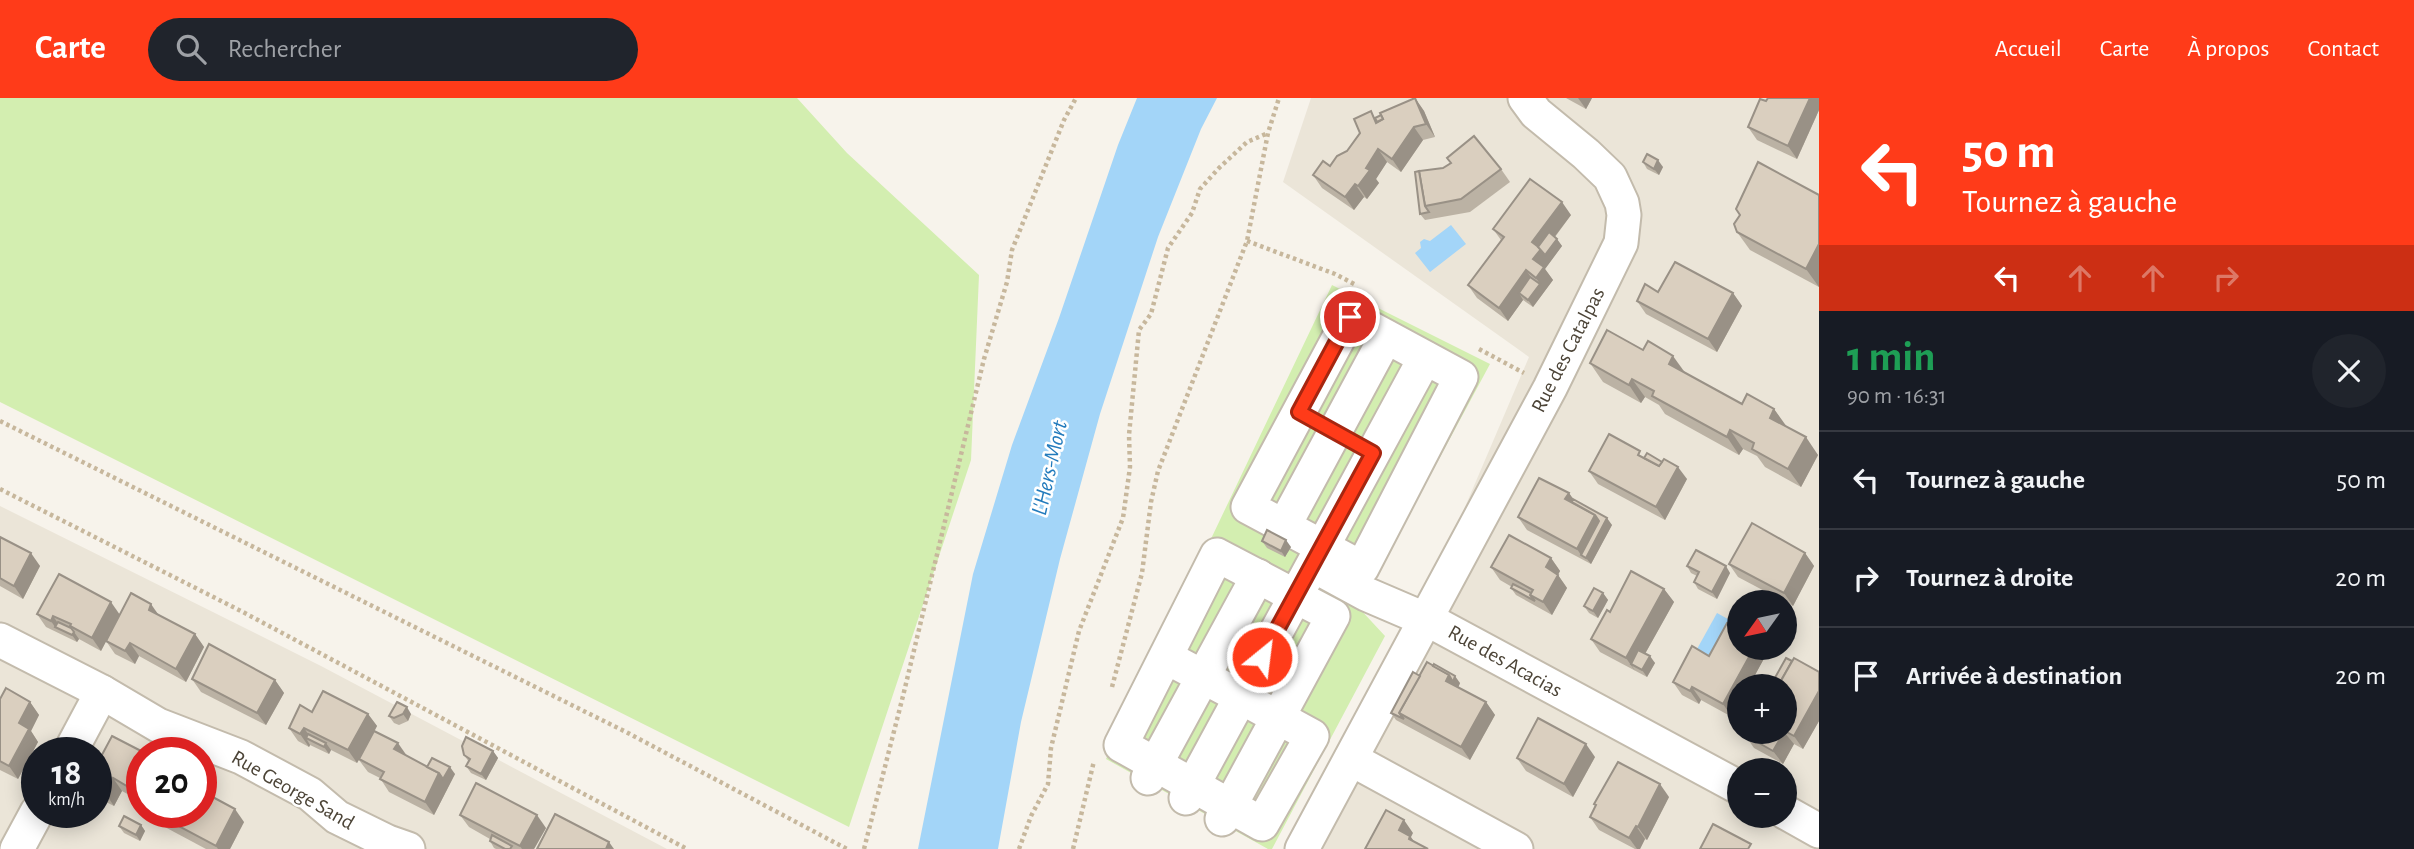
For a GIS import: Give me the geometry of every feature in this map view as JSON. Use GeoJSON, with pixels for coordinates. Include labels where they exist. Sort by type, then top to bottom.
{"type":"FeatureCollection","features":[{"type":"Feature","properties":{"kind":"street","name":"Rue des Catalpas"},"geometry":{"type":"LineString","coordinates":[[1424,619],[1550,388],[1621,243],[1624,215],[1622,203],[1610,177],[1586,153],[1536,113],[1525,98]]}},
{"type":"Feature","properties":{"kind":"street"},"geometry":{"type":"LineString","coordinates":[[1317,555],[1362,568],[1465,369],[1425,358],[1350,317],[1248,507],[1284,526],[1317,555],[1366,594],[1424,619]]}},
{"type":"Feature","properties":{"kind":"street"},"geometry":{"type":"LineString","coordinates":[[1284,526],[1386,337]]}},
{"type":"Feature","properties":{"kind":"street"},"geometry":{"type":"LineString","coordinates":[[1189,792],[1425,358]]}},
{"type":"Feature","properties":{"kind":"street"},"geometry":{"type":"LineString","coordinates":[[1299,412],[1411,473]]}},
{"type":"Feature","properties":{"kind":"street"},"geometry":{"type":"LineString","coordinates":[[1217,555],[1295,596],[1333,616],[1226,813],[1152,771],[1121,745],[1217,555]]}},
{"type":"Feature","properties":{"kind":"street"},"geometry":{"type":"LineString","coordinates":[[1152,771],[1258,576]]}},
{"type":"Feature","properties":{"kind":"street","name":"Rue des Acacias"},"geometry":{"type":"LineString","coordinates":[[1302,849],[1424,619],[1727,781]]}},
{"type":"Feature","properties":{"kind":"street","name":"Rue George Sand"},"geometry":{"type":"LineString","coordinates":[[0,640],[102,692],[158,725],[241,757],[310,794],[337,817],[408,849]]}},
{"type":"Feature","properties":{"kind":"street"},"geometry":{"type":"LineString","coordinates":[[1166,657],[1278,717]]}},
{"type":"Feature","properties":{"kind":"street"},"geometry":{"type":"LineString","coordinates":[[77,737],[102,692]]}},
{"type":"Feature","properties":{"kind":"street"},"geometry":{"type":"LineString","coordinates":[[1351,759],[1516,849]]}},
{"type":"Feature","properties":{"kind":"street"},"geometry":{"type":"LineString","coordinates":[[1797,819],[1819,831]]}},
{"type":"Feature","properties":{"kind":"street"},"geometry":{"type":"LineString","coordinates":[[18,849],[29,828]]}},
{"type":"Feature","properties":{"kind":"path"},"geometry":{"type":"LineString","coordinates":[[864,849],[984,359],[1007,282],[1012,250],[1064,120],[1076,98]]}},
{"type":"Feature","properties":{"kind":"path"},"geometry":{"type":"LineString","coordinates":[[1109,697],[1142,573],[1151,502],[1158,471],[1247,242],[1268,132],[1279,98]]}},
{"type":"Feature","properties":{"kind":"path"},"geometry":{"type":"LineString","coordinates":[[1019,849],[1031,816],[1048,784],[1051,748],[1079,631],[1123,518],[1130,467],[1129,435],[1139,330],[1151,314],[1168,248],[1192,213],[1200,189],[1247,142],[1268,132]]}},
{"type":"Feature","properties":{"kind":"path"},"geometry":{"type":"LineString","coordinates":[[0,421],[626,732],[847,849]]}},
{"type":"Feature","properties":{"kind":"path"},"geometry":{"type":"LineString","coordinates":[[0,489],[241,611],[687,849]]}},
{"type":"Feature","properties":{"kind":"path"},"geometry":{"type":"LineString","coordinates":[[1073,849],[1094,760]]}},
{"type":"Feature","properties":{"kind":"shaded area"},"geometry":{"type":"Polygon","coordinates":[[[1311,98],[1819,98],[1819,849],[1319,849],[1529,357],[1283,182],[1311,98]]]}},
{"type":"Feature","properties":{"kind":"shaded area"},"geometry":{"type":"Polygon","coordinates":[[[0,506],[321,666],[667,849],[0,849],[0,506]]]}},
{"type":"Feature","properties":{"kind":"green space"},"geometry":{"type":"Polygon","coordinates":[[[0,98],[797,98],[847,153],[979,275],[971,460],[849,827],[0,402],[0,98]]]}},
{"type":"Feature","properties":{"kind":"green space"},"geometry":{"type":"Polygon","coordinates":[[[1332,285],[1490,364],[1359,608],[1385,636],[1272,849],[1268,849],[1106,759],[1332,285]]]}},
{"type":"Feature","properties":{"kind":"water","name":"L'Hers-Mort"},"geometry":{"type":"Polygon","coordinates":[[[1137,98],[1217,98],[1201,129],[1158,237],[1100,414],[1060,559],[1021,722],[998,849],[918,849],[973,574],[1012,445],[1137,98]]]}},
{"type":"Feature","properties":{"kind":"water"},"geometry":{"type":"Polygon","coordinates":[[[1451,225],[1466,244],[1430,272],[1415,253],[1421,248],[1420,242],[1424,239],[1430,241],[1451,225]]]}},
{"type":"Feature","properties":{"kind":"water"},"geometry":{"type":"Polygon","coordinates":[[[1717,613],[1727,619],[1727,637],[1715,659],[1697,649],[1717,613]]]}},
{"type":"Feature","properties":{"kind":"building"},"geometry":{"type":"Polygon","coordinates":[[[1415,98],[1426,124],[1414,127],[1392,159],[1378,149],[1366,168],[1370,170],[1345,197],[1313,175],[1323,161],[1330,166],[1337,156],[1347,151],[1360,133],[1354,119],[1371,111],[1376,123],[1383,119],[1380,113],[1415,98]]]}},
{"type":"Feature","properties":{"kind":"building"},"geometry":{"type":"Polygon","coordinates":[[[1768,98],[1810,98],[1788,146],[1748,127],[1760,99],[1766,101],[1768,98]]]}},
{"type":"Feature","properties":{"kind":"building"},"geometry":{"type":"Polygon","coordinates":[[[1474,136],[1501,169],[1461,199],[1425,206],[1419,171],[1443,168],[1451,163],[1447,158],[1474,136]]]}},
{"type":"Feature","properties":{"kind":"building"},"geometry":{"type":"Polygon","coordinates":[[[1647,154],[1658,160],[1654,169],[1643,162],[1647,154]]]}},
{"type":"Feature","properties":{"kind":"building"},"geometry":{"type":"Polygon","coordinates":[[[1758,162],[1819,195],[1819,244],[1806,269],[1737,232],[1734,224],[1740,215],[1736,209],[1758,162]]]}},
{"type":"Feature","properties":{"kind":"building"},"geometry":{"type":"Polygon","coordinates":[[[1419,171],[1425,206],[1429,212],[1420,214],[1415,172],[1419,171]]]}},
{"type":"Feature","properties":{"kind":"building"},"geometry":{"type":"Polygon","coordinates":[[[1530,179],[1562,202],[1532,242],[1541,249],[1533,259],[1544,267],[1536,278],[1526,270],[1499,308],[1468,285],[1504,237],[1493,229],[1530,179]]]}},
{"type":"Feature","properties":{"kind":"building"},"geometry":{"type":"Polygon","coordinates":[[[1549,232],[1557,239],[1545,255],[1538,247],[1549,232]]]}},
{"type":"Feature","properties":{"kind":"building"},"geometry":{"type":"Polygon","coordinates":[[[1675,262],[1733,293],[1708,339],[1637,301],[1645,284],[1658,292],[1675,262]]]}},
{"type":"Feature","properties":{"kind":"building"},"geometry":{"type":"Polygon","coordinates":[[[1530,277],[1540,284],[1528,300],[1519,293],[1530,277]]]}},
{"type":"Feature","properties":{"kind":"building"},"geometry":{"type":"Polygon","coordinates":[[[1607,330],[1643,350],[1648,341],[1673,356],[1669,364],[1742,404],[1747,394],[1774,409],[1770,418],[1806,437],[1788,469],[1752,449],[1754,443],[1730,430],[1727,437],[1652,396],[1654,391],[1632,379],[1629,385],[1590,363],[1607,330]]]}},
{"type":"Feature","properties":{"kind":"building"},"geometry":{"type":"Polygon","coordinates":[[[1609,434],[1640,451],[1638,455],[1659,466],[1664,459],[1678,467],[1656,507],[1589,471],[1609,434]]]}},
{"type":"Feature","properties":{"kind":"building"},"geometry":{"type":"Polygon","coordinates":[[[1647,453],[1662,462],[1659,466],[1644,458],[1647,453]]]}},
{"type":"Feature","properties":{"kind":"building"},"geometry":{"type":"Polygon","coordinates":[[[1539,478],[1569,493],[1565,499],[1595,515],[1577,549],[1518,517],[1539,478]]]}},
{"type":"Feature","properties":{"kind":"building"},"geometry":{"type":"Polygon","coordinates":[[[1573,499],[1607,518],[1586,558],[1581,555],[1599,521],[1595,515],[1572,502],[1573,499]]]}},
{"type":"Feature","properties":{"kind":"building"},"geometry":{"type":"Polygon","coordinates":[[[1752,523],[1805,553],[1786,590],[1778,590],[1729,564],[1752,523]]]}},
{"type":"Feature","properties":{"kind":"building"},"geometry":{"type":"Polygon","coordinates":[[[1267,530],[1286,540],[1281,551],[1262,541],[1267,530]]]}},
{"type":"Feature","properties":{"kind":"building"},"geometry":{"type":"Polygon","coordinates":[[[1509,535],[1551,558],[1546,567],[1558,575],[1543,602],[1530,595],[1533,590],[1491,567],[1509,535]]]}},
{"type":"Feature","properties":{"kind":"building"},"geometry":{"type":"Polygon","coordinates":[[[0,537],[31,553],[14,586],[0,578],[0,537]]]}},
{"type":"Feature","properties":{"kind":"building"},"geometry":{"type":"Polygon","coordinates":[[[1696,550],[1726,566],[1712,592],[1694,582],[1699,572],[1687,566],[1696,550]]]}},
{"type":"Feature","properties":{"kind":"building"},"geometry":{"type":"Polygon","coordinates":[[[1631,571],[1664,589],[1626,658],[1591,639],[1607,610],[1610,612],[1631,571]]]}},
{"type":"Feature","properties":{"kind":"building"},"geometry":{"type":"Polygon","coordinates":[[[59,574],[111,602],[92,638],[53,616],[51,621],[37,614],[59,574]]]}},
{"type":"Feature","properties":{"kind":"building"},"geometry":{"type":"Polygon","coordinates":[[[1513,584],[1531,593],[1535,601],[1511,588],[1513,584]]]}},
{"type":"Feature","properties":{"kind":"building"},"geometry":{"type":"Polygon","coordinates":[[[1594,588],[1603,593],[1593,611],[1584,606],[1594,588]]]}},
{"type":"Feature","properties":{"kind":"building"},"geometry":{"type":"Polygon","coordinates":[[[131,593],[151,604],[149,610],[195,634],[176,669],[130,643],[125,651],[106,641],[131,593]]]}},
{"type":"Feature","properties":{"kind":"building"},"geometry":{"type":"Polygon","coordinates":[[[58,622],[71,628],[74,632],[72,635],[55,627],[58,622]]]}},
{"type":"Feature","properties":{"kind":"building"},"geometry":{"type":"Polygon","coordinates":[[[1727,623],[1727,660],[1747,660],[1740,674],[1727,674],[1727,697],[1723,704],[1692,687],[1690,691],[1673,682],[1692,646],[1709,656],[1727,623]]]}},
{"type":"Feature","properties":{"kind":"building"},"geometry":{"type":"Polygon","coordinates":[[[209,644],[275,680],[257,713],[192,679],[209,644]]]}},
{"type":"Feature","properties":{"kind":"building"},"geometry":{"type":"Polygon","coordinates":[[[1638,650],[1650,656],[1642,670],[1631,664],[1638,650]]]}},
{"type":"Feature","properties":{"kind":"building"},"geometry":{"type":"Polygon","coordinates":[[[1785,660],[1792,661],[1785,674],[1777,674],[1785,660]]]}},
{"type":"Feature","properties":{"kind":"building"},"geometry":{"type":"Polygon","coordinates":[[[1793,660],[1797,660],[1819,672],[1819,691],[1797,731],[1797,674],[1785,674],[1793,660]]]}},
{"type":"Feature","properties":{"kind":"building"},"geometry":{"type":"Polygon","coordinates":[[[1427,662],[1449,675],[1446,681],[1486,702],[1461,747],[1399,713],[1427,662]]]}},
{"type":"Feature","properties":{"kind":"building"},"geometry":{"type":"Polygon","coordinates":[[[1434,664],[1455,676],[1453,682],[1449,675],[1433,666],[1434,664]]]}},
{"type":"Feature","properties":{"kind":"building"},"geometry":{"type":"Polygon","coordinates":[[[1413,672],[1420,676],[1399,713],[1404,719],[1391,713],[1413,672]]]}},
{"type":"Feature","properties":{"kind":"building"},"geometry":{"type":"Polygon","coordinates":[[[6,688],[30,702],[19,723],[29,729],[25,737],[21,737],[21,744],[9,766],[0,761],[0,699],[6,688]]]}},
{"type":"Feature","properties":{"kind":"building"},"geometry":{"type":"Polygon","coordinates":[[[323,691],[368,714],[348,750],[304,728],[300,734],[289,728],[300,705],[312,712],[323,691]]]}},
{"type":"Feature","properties":{"kind":"building"},"geometry":{"type":"Polygon","coordinates":[[[397,702],[407,707],[403,714],[394,718],[389,716],[397,702]]]}},
{"type":"Feature","properties":{"kind":"building"},"geometry":{"type":"Polygon","coordinates":[[[1538,718],[1586,744],[1564,784],[1517,758],[1538,718]]]}},
{"type":"Feature","properties":{"kind":"building"},"geometry":{"type":"Polygon","coordinates":[[[374,731],[398,743],[394,749],[439,773],[425,802],[380,779],[384,772],[359,759],[374,731]]]}},
{"type":"Feature","properties":{"kind":"building"},"geometry":{"type":"Polygon","coordinates":[[[308,734],[326,743],[324,747],[306,738],[308,734]]]}},
{"type":"Feature","properties":{"kind":"building"},"geometry":{"type":"Polygon","coordinates":[[[111,737],[126,743],[126,786],[113,778],[112,780],[111,737]]]}},
{"type":"Feature","properties":{"kind":"building"},"geometry":{"type":"Polygon","coordinates":[[[466,737],[493,751],[481,774],[466,766],[470,759],[464,755],[462,746],[466,737]]]}},
{"type":"Feature","properties":{"kind":"building"},"geometry":{"type":"Polygon","coordinates":[[[1761,744],[1777,744],[1773,751],[1761,744]]]}},
{"type":"Feature","properties":{"kind":"building"},"geometry":{"type":"Polygon","coordinates":[[[432,758],[450,767],[443,779],[439,773],[427,767],[432,758]]]}},
{"type":"Feature","properties":{"kind":"building"},"geometry":{"type":"Polygon","coordinates":[[[1618,762],[1660,784],[1638,827],[1636,826],[1629,838],[1590,817],[1596,805],[1594,804],[1618,762]]]}},
{"type":"Feature","properties":{"kind":"building"},"geometry":{"type":"Polygon","coordinates":[[[476,783],[537,815],[520,846],[460,815],[476,783]]]}},
{"type":"Feature","properties":{"kind":"building"},"geometry":{"type":"Polygon","coordinates":[[[217,799],[235,809],[216,846],[182,828],[217,828],[217,799]]]}},
{"type":"Feature","properties":{"kind":"building"},"geometry":{"type":"Polygon","coordinates":[[[1386,810],[1404,820],[1399,830],[1428,849],[1365,849],[1386,810]]]}},
{"type":"Feature","properties":{"kind":"building"},"geometry":{"type":"Polygon","coordinates":[[[555,814],[609,842],[606,849],[537,849],[555,814]]]}},
{"type":"Feature","properties":{"kind":"building"},"geometry":{"type":"Polygon","coordinates":[[[124,816],[126,828],[140,828],[136,835],[119,826],[124,816]]]}},
{"type":"Feature","properties":{"kind":"building"},"geometry":{"type":"Polygon","coordinates":[[[1713,824],[1751,844],[1748,849],[1700,849],[1713,824]]]}},
{"type":"Feature","properties":{"kind":"building"},"geometry":{"type":"Polygon","coordinates":[[[492,835],[512,846],[505,849],[490,841],[492,835]]]}},
{"type":"Feature","properties":{"kind":"route"},"geometry":{"type":"LineString","coordinates":[[1262,657],[1373,453],[1299,412],[1350,317]]}}]}
